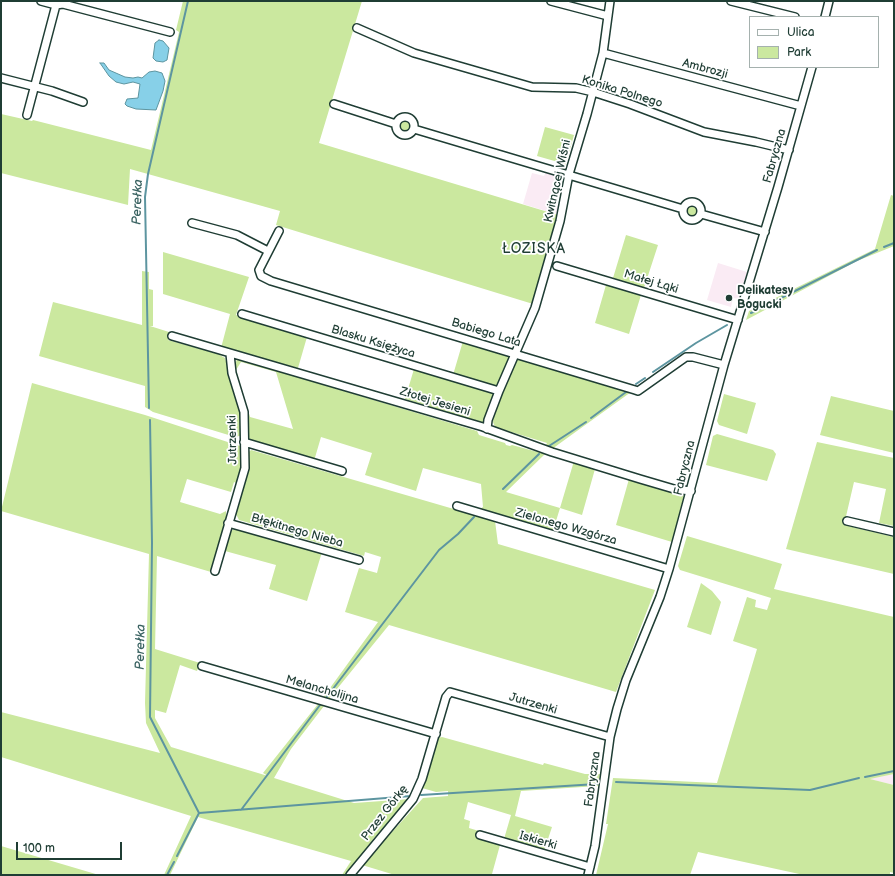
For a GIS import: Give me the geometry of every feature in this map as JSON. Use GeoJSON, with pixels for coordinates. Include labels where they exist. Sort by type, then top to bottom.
{"type":"FeatureCollection","features":[{"type":"Feature","properties":{"kind":"street"},"geometry":{"type":"LineString","coordinates":[[40,1],[56,5],[63,4],[170,32]]}},
{"type":"Feature","properties":{"kind":"street"},"geometry":{"type":"LineString","coordinates":[[550,1],[608,16]]}},
{"type":"Feature","properties":{"kind":"street","name":"Kwitnącej Wiśni"},"geometry":{"type":"LineString","coordinates":[[487,429],[488,420],[499,391],[516,354],[537,301],[560,221],[568,174],[593,92],[603,53],[610,1]]}},
{"type":"Feature","properties":{"kind":"street"},"geometry":{"type":"LineString","coordinates":[[731,1],[791,16]]}},
{"type":"Feature","properties":{"kind":"street"},"geometry":{"type":"LineString","coordinates":[[825,16],[829,1]]}},
{"type":"Feature","properties":{"kind":"street"},"geometry":{"type":"LineString","coordinates":[[27,115],[56,5]]}},
{"type":"Feature","properties":{"kind":"street","name":"Konika Polnego"},"geometry":{"type":"LineString","coordinates":[[358,28],[414,53],[532,87],[576,88],[593,92],[630,104],[704,132],[789,150]]}},
{"type":"Feature","properties":{"kind":"street","name":"Ambrozji"},"geometry":{"type":"LineString","coordinates":[[603,53],[801,106]]}},
{"type":"Feature","properties":{"kind":"street","name":"Fabryczna"},"geometry":{"type":"LineString","coordinates":[[588,875],[595,846],[610,737],[621,693],[660,597],[669,569],[724,365],[789,150],[812,68]]}},
{"type":"Feature","properties":{"kind":"street"},"geometry":{"type":"LineString","coordinates":[[1,78],[83,102]]}},
{"type":"Feature","properties":{"kind":"street"},"geometry":{"type":"LineString","coordinates":[[334,104],[396,124]]}},
{"type":"Feature","properties":{"kind":"street"},"geometry":{"type":"LineString","coordinates":[[402,118],[408,118],[414,123],[414,129],[410,134],[402,135],[398,132],[396,124],[402,118]]}},
{"type":"Feature","properties":{"kind":"street"},"geometry":{"type":"LineString","coordinates":[[414,129],[682,209]]}},
{"type":"Feature","properties":{"kind":"street"},"geometry":{"type":"LineString","coordinates":[[688,202],[694,202],[700,208],[701,214],[696,220],[688,220],[682,214],[682,209],[688,202]]}},
{"type":"Feature","properties":{"kind":"street"},"geometry":{"type":"LineString","coordinates":[[701,214],[764,232]]}},
{"type":"Feature","properties":{"kind":"street"},"geometry":{"type":"LineString","coordinates":[[192,223],[237,235],[268,251]]}},
{"type":"Feature","properties":{"kind":"street","name":"Babiego Lata"},"geometry":{"type":"LineString","coordinates":[[279,231],[260,265],[259,274],[271,281],[638,391],[686,357],[693,357],[724,365]]}},
{"type":"Feature","properties":{"kind":"street","name":"Małej Łąki"},"geometry":{"type":"LineString","coordinates":[[557,266],[738,320]]}},
{"type":"Feature","properties":{"kind":"street","name":"Blasku Księżyca"},"geometry":{"type":"LineString","coordinates":[[242,314],[499,391]]}},
{"type":"Feature","properties":{"kind":"street","name":"Złotej Jesieni"},"geometry":{"type":"LineString","coordinates":[[172,336],[487,429],[568,457],[674,489],[691,491]]}},
{"type":"Feature","properties":{"kind":"street","name":"Jutrzenki"},"geometry":{"type":"LineString","coordinates":[[215,571],[245,468],[244,412],[232,373],[230,354]]}},
{"type":"Feature","properties":{"kind":"street"},"geometry":{"type":"LineString","coordinates":[[244,442],[342,471]]}},
{"type":"Feature","properties":{"kind":"street","name":"Zielonego Wzgórza"},"geometry":{"type":"LineString","coordinates":[[457,506],[669,569]]}},
{"type":"Feature","properties":{"kind":"street"},"geometry":{"type":"LineString","coordinates":[[847,521],[894,532]]}},
{"type":"Feature","properties":{"kind":"street","name":"Błękitnego Nieba"},"geometry":{"type":"LineString","coordinates":[[228,523],[359,560]]}},
{"type":"Feature","properties":{"kind":"street","name":"Melancholijna"},"geometry":{"type":"LineString","coordinates":[[202,666],[436,734]]}},
{"type":"Feature","properties":{"kind":"street","name":"Jutrzenki"},"geometry":{"type":"LineString","coordinates":[[450,692],[610,737]]}},
{"type":"Feature","properties":{"kind":"street","name":"Przez Górkę"},"geometry":{"type":"LineString","coordinates":[[350,875],[414,799],[422,779],[446,697],[450,692]]}},
{"type":"Feature","properties":{"kind":"street","name":"Iskierki"},"geometry":{"type":"LineString","coordinates":[[480,835],[590,867]]}},
{"type":"Feature","properties":{"kind":"shaded area"},"geometry":{"type":"Polygon","coordinates":[[[546,171],[563,176],[561,185],[558,184],[553,205],[558,206],[556,214],[523,204],[532,173],[544,176],[546,171]]]}},
{"type":"Feature","properties":{"kind":"shaded area"},"geometry":{"type":"Polygon","coordinates":[[[718,263],[747,272],[739,299],[733,298],[731,307],[707,300],[718,263]]]}},
{"type":"Feature","properties":{"kind":"shaded area"},"geometry":{"type":"Polygon","coordinates":[[[894,774],[894,785],[869,779],[894,774]]]}},
{"type":"Feature","properties":{"kind":"green space"},"geometry":{"type":"Polygon","coordinates":[[[183,1],[362,1],[319,143],[558,215],[533,304],[276,225],[280,211],[130,169],[128,205],[1,173],[1,114],[33,120],[151,150],[179,32],[176,30],[183,1]]]}},
{"type":"Feature","properties":{"kind":"green space"},"geometry":{"type":"Polygon","coordinates":[[[405,119],[410,121],[412,126],[410,131],[405,133],[400,131],[398,126],[400,121],[405,119]]]}},
{"type":"Feature","properties":{"kind":"green space"},"geometry":{"type":"Polygon","coordinates":[[[545,127],[574,135],[564,170],[557,167],[558,162],[537,156],[545,127]]]}},
{"type":"Feature","properties":{"kind":"green space"},"geometry":{"type":"Polygon","coordinates":[[[891,195],[894,196],[894,246],[857,261],[746,320],[749,311],[875,249],[891,195]]]}},
{"type":"Feature","properties":{"kind":"green space"},"geometry":{"type":"Polygon","coordinates":[[[690,205],[694,205],[698,211],[694,217],[690,217],[686,213],[686,209],[690,205]]]}},
{"type":"Feature","properties":{"kind":"green space"},"geometry":{"type":"Polygon","coordinates":[[[626,235],[658,245],[644,288],[613,278],[626,235]]]}},
{"type":"Feature","properties":{"kind":"green space"},"geometry":{"type":"Polygon","coordinates":[[[163,252],[249,277],[236,315],[307,337],[298,368],[221,348],[230,314],[163,294],[163,252]]]}},
{"type":"Feature","properties":{"kind":"green space"},"geometry":{"type":"Polygon","coordinates":[[[142,271],[149,272],[149,289],[153,290],[153,326],[150,326],[169,332],[168,340],[218,354],[225,358],[242,414],[243,435],[235,437],[153,412],[145,407],[145,386],[39,356],[53,302],[142,325],[142,271]]]}},
{"type":"Feature","properties":{"kind":"green space"},"geometry":{"type":"Polygon","coordinates":[[[606,285],[641,295],[629,334],[595,323],[606,285]]]}},
{"type":"Feature","properties":{"kind":"green space"},"geometry":{"type":"Polygon","coordinates":[[[463,341],[510,356],[497,388],[453,375],[463,341]]]}},
{"type":"Feature","properties":{"kind":"green space"},"geometry":{"type":"Polygon","coordinates":[[[518,358],[631,392],[552,449],[546,445],[547,443],[495,427],[493,422],[494,414],[518,358]]]}},
{"type":"Feature","properties":{"kind":"green space"},"geometry":{"type":"Polygon","coordinates":[[[237,359],[477,431],[479,435],[505,443],[506,445],[512,445],[545,454],[506,492],[560,508],[553,531],[480,509],[483,507],[481,484],[423,468],[416,491],[365,475],[372,453],[321,437],[314,461],[250,441],[233,370],[237,359]],[[241,362],[236,370],[250,417],[293,429],[276,372],[241,362]]]}},
{"type":"Feature","properties":{"kind":"green space"},"geometry":{"type":"Polygon","coordinates":[[[414,369],[495,392],[484,423],[405,399],[414,369]]]}},
{"type":"Feature","properties":{"kind":"green space"},"geometry":{"type":"Polygon","coordinates":[[[32,383],[145,415],[243,447],[242,470],[238,484],[234,482],[231,492],[187,479],[180,502],[220,514],[226,511],[226,518],[211,572],[157,556],[155,649],[200,663],[197,671],[180,665],[166,713],[155,710],[155,718],[171,747],[268,776],[263,773],[318,704],[324,706],[291,749],[274,778],[354,803],[410,799],[374,838],[348,875],[342,875],[351,861],[198,817],[170,875],[164,875],[191,816],[1,757],[1,712],[160,753],[146,723],[145,703],[149,554],[1,511],[32,383]]]}},
{"type":"Feature","properties":{"kind":"green space"},"geometry":{"type":"Polygon","coordinates":[[[724,394],[756,403],[747,434],[719,425],[717,421],[724,394]]]}},
{"type":"Feature","properties":{"kind":"green space"},"geometry":{"type":"Polygon","coordinates":[[[831,396],[894,411],[894,453],[820,435],[831,396]]]}},
{"type":"Feature","properties":{"kind":"green space"},"geometry":{"type":"Polygon","coordinates":[[[717,434],[773,450],[776,454],[767,481],[706,465],[713,436],[717,434]]]}},
{"type":"Feature","properties":{"kind":"green space"},"geometry":{"type":"Polygon","coordinates":[[[817,442],[894,458],[894,526],[879,523],[886,489],[854,482],[844,525],[894,537],[894,574],[786,549],[817,442]]]}},
{"type":"Feature","properties":{"kind":"green space"},"geometry":{"type":"Polygon","coordinates":[[[251,450],[495,521],[498,544],[655,590],[616,692],[389,625],[328,700],[322,699],[378,622],[345,612],[359,568],[377,573],[381,557],[365,552],[364,556],[239,520],[236,514],[248,471],[249,452],[251,450]]]}},
{"type":"Feature","properties":{"kind":"green space"},"geometry":{"type":"Polygon","coordinates":[[[574,461],[595,469],[582,515],[560,508],[574,461]]]}},
{"type":"Feature","properties":{"kind":"green space"},"geometry":{"type":"Polygon","coordinates":[[[629,479],[684,495],[672,542],[616,525],[629,479]]]}},
{"type":"Feature","properties":{"kind":"green space"},"geometry":{"type":"Polygon","coordinates":[[[236,528],[322,552],[307,601],[269,589],[276,565],[225,551],[231,531],[236,528]]]}},
{"type":"Feature","properties":{"kind":"green space"},"geometry":{"type":"Polygon","coordinates":[[[687,536],[782,564],[774,589],[894,617],[894,774],[870,779],[894,785],[894,873],[890,872],[890,875],[804,875],[698,852],[690,875],[596,875],[608,824],[606,824],[613,778],[717,783],[757,649],[733,641],[747,597],[756,600],[755,607],[767,610],[771,598],[680,570],[678,566],[687,536]]]}},
{"type":"Feature","properties":{"kind":"green space"},"geometry":{"type":"Polygon","coordinates":[[[701,583],[712,591],[721,602],[711,635],[687,627],[701,583]]]}},
{"type":"Feature","properties":{"kind":"green space"},"geometry":{"type":"Polygon","coordinates":[[[442,737],[543,765],[544,763],[585,774],[600,774],[598,786],[521,791],[515,816],[552,827],[544,851],[504,839],[511,815],[468,802],[464,819],[470,821],[469,828],[479,831],[477,838],[500,845],[492,874],[495,875],[395,875],[362,865],[423,798],[448,796],[448,791],[436,792],[422,788],[437,738],[442,737]]]}},
{"type":"Feature","properties":{"kind":"green space"},"geometry":{"type":"Polygon","coordinates":[[[1,846],[99,875],[1,875],[1,846]]]}},
{"type":"Feature","properties":{"kind":"water"},"geometry":{"type":"Polygon","coordinates":[[[159,40],[163,41],[169,48],[167,60],[163,62],[156,61],[153,58],[155,43],[159,40]]]}},
{"type":"Feature","properties":{"kind":"water"},"geometry":{"type":"Polygon","coordinates":[[[100,63],[104,63],[109,70],[125,77],[142,78],[149,72],[155,71],[162,73],[165,81],[156,110],[136,109],[127,106],[125,104],[127,99],[138,98],[140,84],[133,82],[124,84],[116,82],[109,76],[100,63]]]}},
{"type":"Feature","properties":{"kind":"waterway","name":"Perełka"},"geometry":{"type":"LineString","coordinates":[[149,408],[145,197],[148,174],[188,1]]}},
{"type":"Feature","properties":{"kind":"waterway"},"geometry":{"type":"LineString","coordinates":[[884,247],[894,243]]}},
{"type":"Feature","properties":{"kind":"waterway"},"geometry":{"type":"LineString","coordinates":[[751,313],[877,250]]}},
{"type":"Feature","properties":{"kind":"waterway"},"geometry":{"type":"LineString","coordinates":[[653,372],[696,343],[727,325]]}},
{"type":"Feature","properties":{"kind":"waterway"},"geometry":{"type":"LineString","coordinates":[[636,384],[645,378]]}},
{"type":"Feature","properties":{"kind":"waterway"},"geometry":{"type":"LineString","coordinates":[[591,418],[626,392]]}},
{"type":"Feature","properties":{"kind":"waterway","name":"Perełka"},"geometry":{"type":"LineString","coordinates":[[150,420],[152,543],[150,717],[199,813],[177,856]]}},
{"type":"Feature","properties":{"kind":"waterway"},"geometry":{"type":"LineString","coordinates":[[549,446],[586,422]]}},
{"type":"Feature","properties":{"kind":"waterway"},"geometry":{"type":"LineString","coordinates":[[503,489],[539,454]]}},
{"type":"Feature","properties":{"kind":"waterway"},"geometry":{"type":"LineString","coordinates":[[326,698],[439,550],[458,534],[474,517]]}},
{"type":"Feature","properties":{"kind":"waterway"},"geometry":{"type":"LineString","coordinates":[[241,810],[320,705]]}},
{"type":"Feature","properties":{"kind":"waterway"},"geometry":{"type":"LineString","coordinates":[[865,777],[894,771]]}},
{"type":"Feature","properties":{"kind":"waterway"},"geometry":{"type":"LineString","coordinates":[[616,782],[810,790],[859,778]]}},
{"type":"Feature","properties":{"kind":"waterway"},"geometry":{"type":"LineString","coordinates":[[421,795],[597,784]]}},
{"type":"Feature","properties":{"kind":"waterway"},"geometry":{"type":"LineString","coordinates":[[199,813],[411,796]]}},
{"type":"Feature","properties":{"kind":"waterway","name":"Perełka"},"geometry":{"type":"LineString","coordinates":[[167,875],[174,862]]}},
{"type":"Feature","properties":{"kind":"place","name":"Delikatesy Bogucki"},"geometry":{"type":"Point","coordinates":[729,298]}},
{"type":"Feature","properties":{"kind":"district","name":"ŁOZISKA"},"geometry":{"type":"Point","coordinates":[534,249]}}]}
